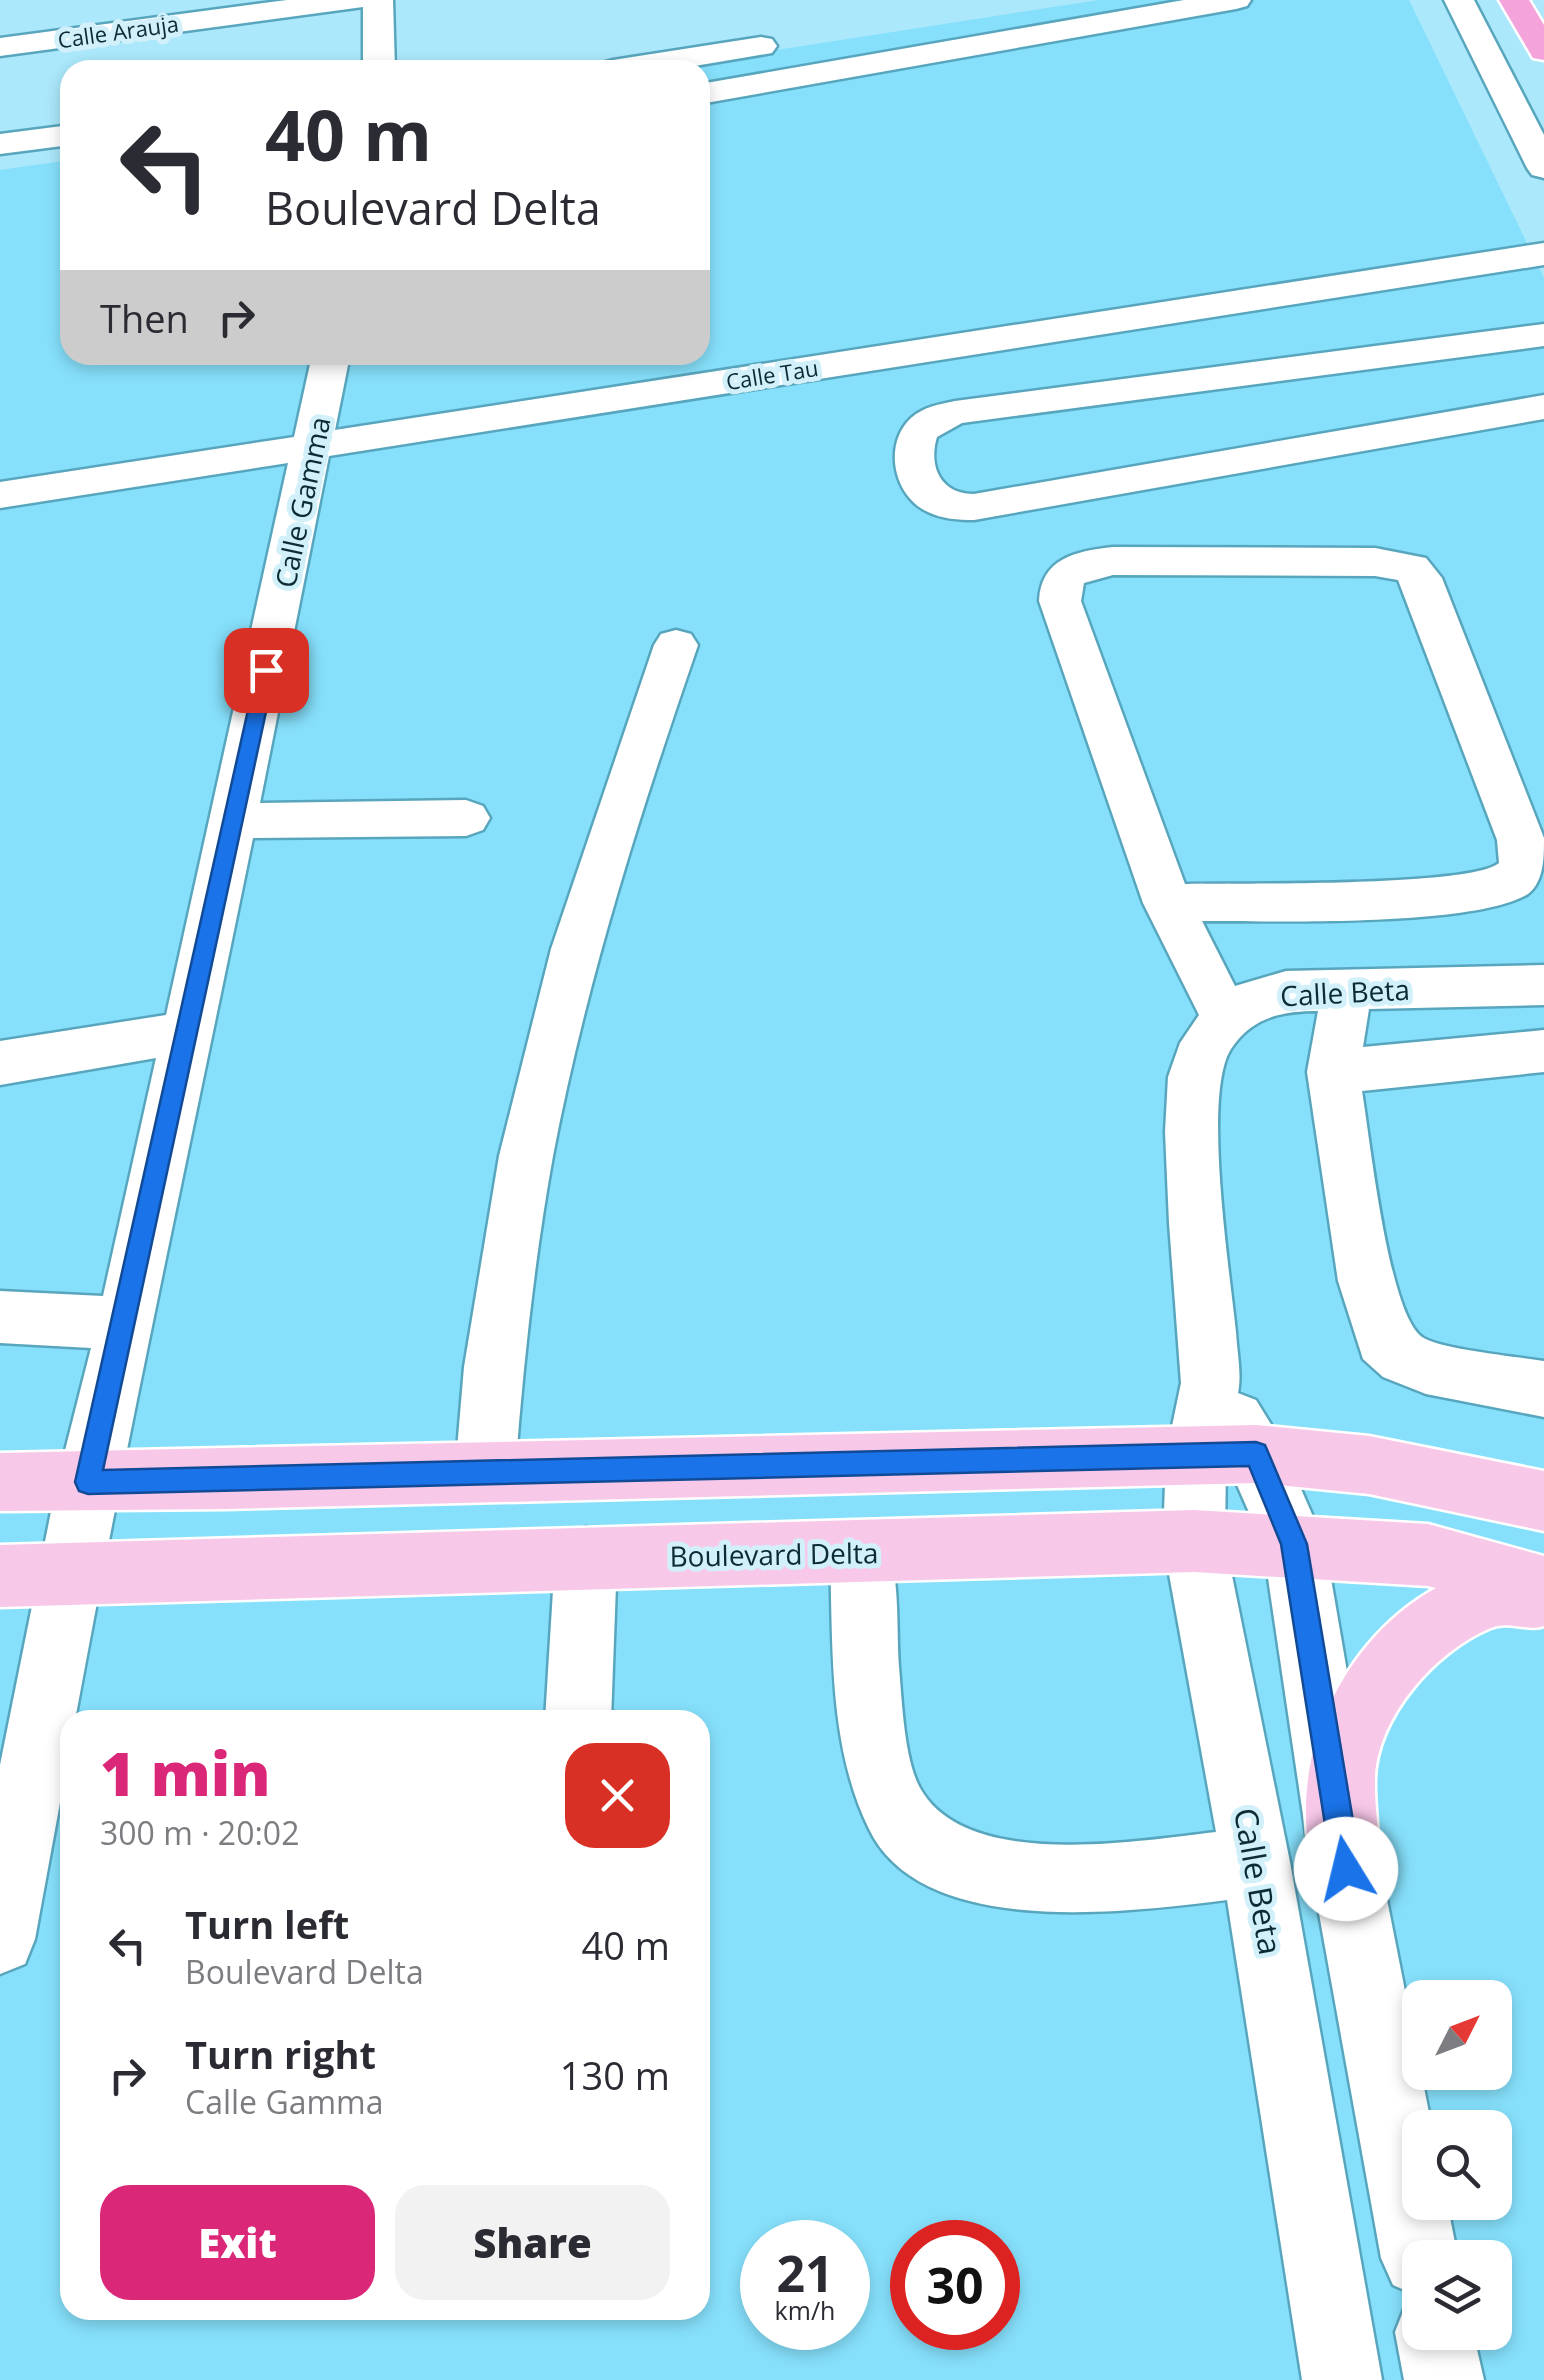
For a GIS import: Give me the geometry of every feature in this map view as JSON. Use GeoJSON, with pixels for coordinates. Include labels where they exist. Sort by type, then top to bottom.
{"type":"FeatureCollection","features":[{"type":"Feature","properties":{"kind":"highway"},"geometry":{"type":"LineString","coordinates":[[1514,0],[1544,51]]}},
{"type":"Feature","properties":{"kind":"main road"},"geometry":{"type":"LineString","coordinates":[[0,1482],[1256,1454],[1370,1465],[1544,1501]]}},
{"type":"Feature","properties":{"kind":"main road","name":"Boulevard Delta"},"geometry":{"type":"LineString","coordinates":[[0,1576],[1194,1541],[1428,1555],[1544,1588]]}},
{"type":"Feature","properties":{"kind":"main road"},"geometry":{"type":"LineString","coordinates":[[1346,1869],[1342,1766],[1359,1713],[1385,1675],[1412,1644],[1452,1614],[1502,1592],[1544,1598]]}},
{"type":"Feature","properties":{"kind":"street","name":"Calle Arauja"},"geometry":{"type":"LineString","coordinates":[[0,47],[356,0]]}},
{"type":"Feature","properties":{"kind":"street"},"geometry":{"type":"LineString","coordinates":[[378,0],[379,60]]}},
{"type":"Feature","properties":{"kind":"street"},"geometry":{"type":"LineString","coordinates":[[710,92],[1236,0]]}},
{"type":"Feature","properties":{"kind":"street"},"geometry":{"type":"LineString","coordinates":[[1458,0],[1544,168]]}},
{"type":"Feature","properties":{"kind":"street"},"geometry":{"type":"LineString","coordinates":[[674,60],[795,40]]}},
{"type":"Feature","properties":{"kind":"street"},"geometry":{"type":"LineString","coordinates":[[0,144],[60,136]]}},
{"type":"Feature","properties":{"kind":"street","name":"Calle Tau"},"geometry":{"type":"LineString","coordinates":[[0,496],[1544,254]]}},
{"type":"Feature","properties":{"kind":"street"},"geometry":{"type":"LineString","coordinates":[[1544,335],[991,406],[930,422],[916,437],[913,450],[923,488],[931,496],[951,506],[974,507],[1544,407]]}},
{"type":"Feature","properties":{"kind":"street","name":"Calle Gamma"},"geometry":{"type":"LineString","coordinates":[[0,1940],[88,1482],[126,1324],[329,365]]}},
{"type":"Feature","properties":{"kind":"street"},"geometry":{"type":"LineString","coordinates":[[1168,903],[1446,894],[1507,884],[1520,873],[1525,859],[1521,840],[1422,578],[1411,568],[1375,562],[1113,561],[1085,564],[1067,573],[1059,584],[1060,601],[1168,903],[1226,1018]]}},
{"type":"Feature","properties":{"kind":"street"},"geometry":{"type":"LineString","coordinates":[[485,1473],[504,1287],[542,1085],[598,869],[676,646]]}},
{"type":"Feature","properties":{"kind":"street"},"geometry":{"type":"LineString","coordinates":[[234,821],[466,818]]}},
{"type":"Feature","properties":{"kind":"street","name":"Calle Beta"},"geometry":{"type":"LineString","coordinates":[[1342,2380],[1256,1862],[1194,1541],[1196,1454],[1211,1383],[1197,1223],[1192,1132],[1194,1077],[1206,1043],[1226,1018],[1250,1002],[1286,991],[1544,985]]}},
{"type":"Feature","properties":{"kind":"street"},"geometry":{"type":"LineString","coordinates":[[1348,989],[1333,1072],[1366,1281],[1384,1340],[1404,1358],[1426,1368],[1544,1389]]}},
{"type":"Feature","properties":{"kind":"street"},"geometry":{"type":"LineString","coordinates":[[4,1077],[188,1032]]}},
{"type":"Feature","properties":{"kind":"street"},"geometry":{"type":"LineString","coordinates":[[1333,1072],[1544,1051]]}},
{"type":"Feature","properties":{"kind":"street"},"geometry":{"type":"LineString","coordinates":[[0,1317],[126,1324]]}},
{"type":"Feature","properties":{"kind":"street","name":"Calle Beta"},"geometry":{"type":"LineString","coordinates":[[1211,1383],[1256,1454],[1294,1544],[1346,1869],[1417,2240]]}},
{"type":"Feature","properties":{"kind":"street"},"geometry":{"type":"LineString","coordinates":[[861,1553],[868,1676],[884,1776],[895,1811],[914,1839],[944,1860],[994,1876],[1120,1874],[1256,1862]]}},
{"type":"Feature","properties":{"kind":"street"},"geometry":{"type":"LineString","coordinates":[[578,1710],[586,1558]]}},
{"type":"Feature","properties":{"kind":"street"},"geometry":{"type":"LineString","coordinates":[[1438,2350],[1444,2380]]}},
{"type":"Feature","properties":{"kind":"shaded area"},"geometry":{"type":"Polygon","coordinates":[[[1099,0],[1409,0],[1544,278],[1544,2380],[0,2380],[0,170],[60,161],[60,365],[710,365],[710,60],[1099,0]]]}},
{"type":"Feature","properties":{"kind":"route"},"geometry":{"type":"LineString","coordinates":[[266,670],[126,1324],[88,1482],[1256,1454],[1294,1544],[1346,1869]]}}]}
